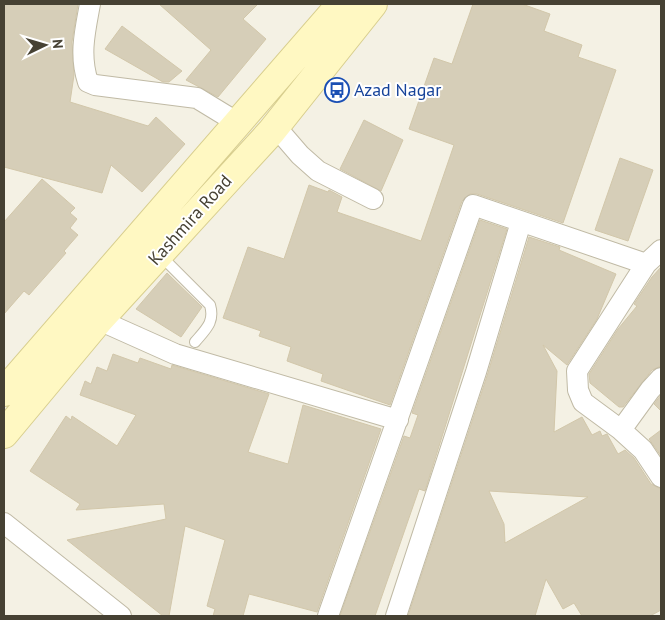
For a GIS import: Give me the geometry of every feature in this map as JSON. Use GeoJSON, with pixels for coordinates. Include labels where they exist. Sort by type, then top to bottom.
{"type":"FeatureCollection","features":[{"type":"Feature","properties":{"kind":"main road","name":"Kashmira Road"},"geometry":{"type":"LineString","coordinates":[[5,387],[238,124],[341,4]]}},
{"type":"Feature","properties":{"kind":"main road","name":"Kashmira Road"},"geometry":{"type":"LineString","coordinates":[[4,434],[99,320],[275,126],[373,4]]}},
{"type":"Feature","properties":{"kind":"street"},"geometry":{"type":"LineString","coordinates":[[90,4],[82,49],[83,67],[88,82],[95,85],[197,98],[238,124]]}},
{"type":"Feature","properties":{"kind":"street"},"geometry":{"type":"LineString","coordinates":[[275,126],[300,155],[318,171],[373,199]]}},
{"type":"Feature","properties":{"kind":"street"},"geometry":{"type":"LineString","coordinates":[[328,616],[473,205],[646,264]]}},
{"type":"Feature","properties":{"kind":"street"},"geometry":{"type":"LineString","coordinates":[[396,616],[476,372],[521,222]]}},
{"type":"Feature","properties":{"kind":"street"},"geometry":{"type":"LineString","coordinates":[[661,250],[646,264],[577,371],[576,379],[583,402],[621,430],[642,450],[661,477]]}},
{"type":"Feature","properties":{"kind":"street"},"geometry":{"type":"LineString","coordinates":[[99,320],[175,354],[398,420]]}},
{"type":"Feature","properties":{"kind":"street"},"geometry":{"type":"LineString","coordinates":[[621,430],[661,378]]}},
{"type":"Feature","properties":{"kind":"street"},"geometry":{"type":"LineString","coordinates":[[4,523],[121,616]]}},
{"type":"Feature","properties":{"kind":"lane"},"geometry":{"type":"LineString","coordinates":[[159,254],[210,305],[213,314],[211,323],[195,342]]}},
{"type":"Feature","properties":{"kind":"building"},"geometry":{"type":"Polygon","coordinates":[[[4,4],[78,4],[72,42],[74,75],[70,102],[148,126],[156,117],[185,144],[142,192],[111,165],[102,193],[4,167],[4,4]]]}},
{"type":"Feature","properties":{"kind":"building"},"geometry":{"type":"Polygon","coordinates":[[[159,4],[258,4],[243,19],[266,39],[218,97],[186,80],[211,50],[159,4]]]}},
{"type":"Feature","properties":{"kind":"building"},"geometry":{"type":"Polygon","coordinates":[[[473,4],[522,4],[550,14],[544,31],[582,45],[578,57],[616,70],[563,223],[477,194],[470,194],[462,201],[390,405],[321,381],[323,374],[287,361],[291,347],[259,336],[261,331],[223,318],[248,247],[284,259],[309,185],[328,192],[329,190],[342,197],[337,212],[421,241],[454,145],[409,129],[434,58],[452,64],[473,4]]]}},
{"type":"Feature","properties":{"kind":"building"},"geometry":{"type":"Polygon","coordinates":[[[122,26],[182,71],[169,82],[163,82],[105,49],[122,26]]]}},
{"type":"Feature","properties":{"kind":"building"},"geometry":{"type":"Polygon","coordinates":[[[364,120],[403,140],[381,191],[340,169],[364,120]]]}},
{"type":"Feature","properties":{"kind":"building"},"geometry":{"type":"Polygon","coordinates":[[[620,158],[653,170],[628,241],[595,230],[620,158]]]}},
{"type":"Feature","properties":{"kind":"building"},"geometry":{"type":"Polygon","coordinates":[[[42,179],[75,208],[70,213],[77,219],[70,228],[78,235],[64,251],[66,253],[29,295],[24,291],[4,314],[4,222],[42,179]]]}},
{"type":"Feature","properties":{"kind":"building"},"geometry":{"type":"Polygon","coordinates":[[[480,220],[507,229],[425,491],[419,489],[375,616],[340,616],[404,436],[410,438],[418,415],[412,413],[480,220]]]}},
{"type":"Feature","properties":{"kind":"building"},"geometry":{"type":"Polygon","coordinates":[[[529,237],[560,247],[559,250],[616,274],[597,319],[567,365],[543,345],[557,371],[554,432],[582,417],[592,435],[600,431],[602,436],[607,434],[618,454],[625,450],[634,458],[651,484],[661,489],[661,610],[650,616],[582,616],[574,603],[563,609],[546,579],[535,616],[408,616],[487,376],[529,237]],[[489,491],[504,524],[505,543],[588,497],[489,491]]]}},
{"type":"Feature","properties":{"kind":"building"},"geometry":{"type":"Polygon","coordinates":[[[661,267],[661,366],[652,370],[623,407],[619,407],[590,383],[589,374],[618,329],[637,306],[634,304],[652,277],[661,267]]]}},
{"type":"Feature","properties":{"kind":"building"},"geometry":{"type":"Polygon","coordinates":[[[167,273],[202,307],[181,337],[136,309],[167,273]]]}},
{"type":"Feature","properties":{"kind":"building"},"geometry":{"type":"Polygon","coordinates":[[[113,354],[138,363],[140,358],[171,369],[172,365],[269,394],[248,452],[288,464],[303,405],[381,429],[317,612],[249,594],[243,616],[213,616],[215,609],[207,606],[225,540],[185,526],[169,616],[163,616],[67,540],[166,519],[164,504],[76,510],[80,504],[30,471],[66,416],[71,420],[72,416],[117,446],[136,415],[80,395],[85,381],[91,384],[97,367],[107,371],[113,354]]]}},
{"type":"Feature","properties":{"kind":"building"},"geometry":{"type":"Polygon","coordinates":[[[661,395],[661,411],[654,404],[661,395]]]}},
{"type":"Feature","properties":{"kind":"building"},"geometry":{"type":"Polygon","coordinates":[[[661,430],[661,456],[649,439],[661,430]]]}},
{"type":"Feature","properties":{"kind":"place","name":"Azad Nagar"},"geometry":{"type":"Point","coordinates":[337,90]}}]}
